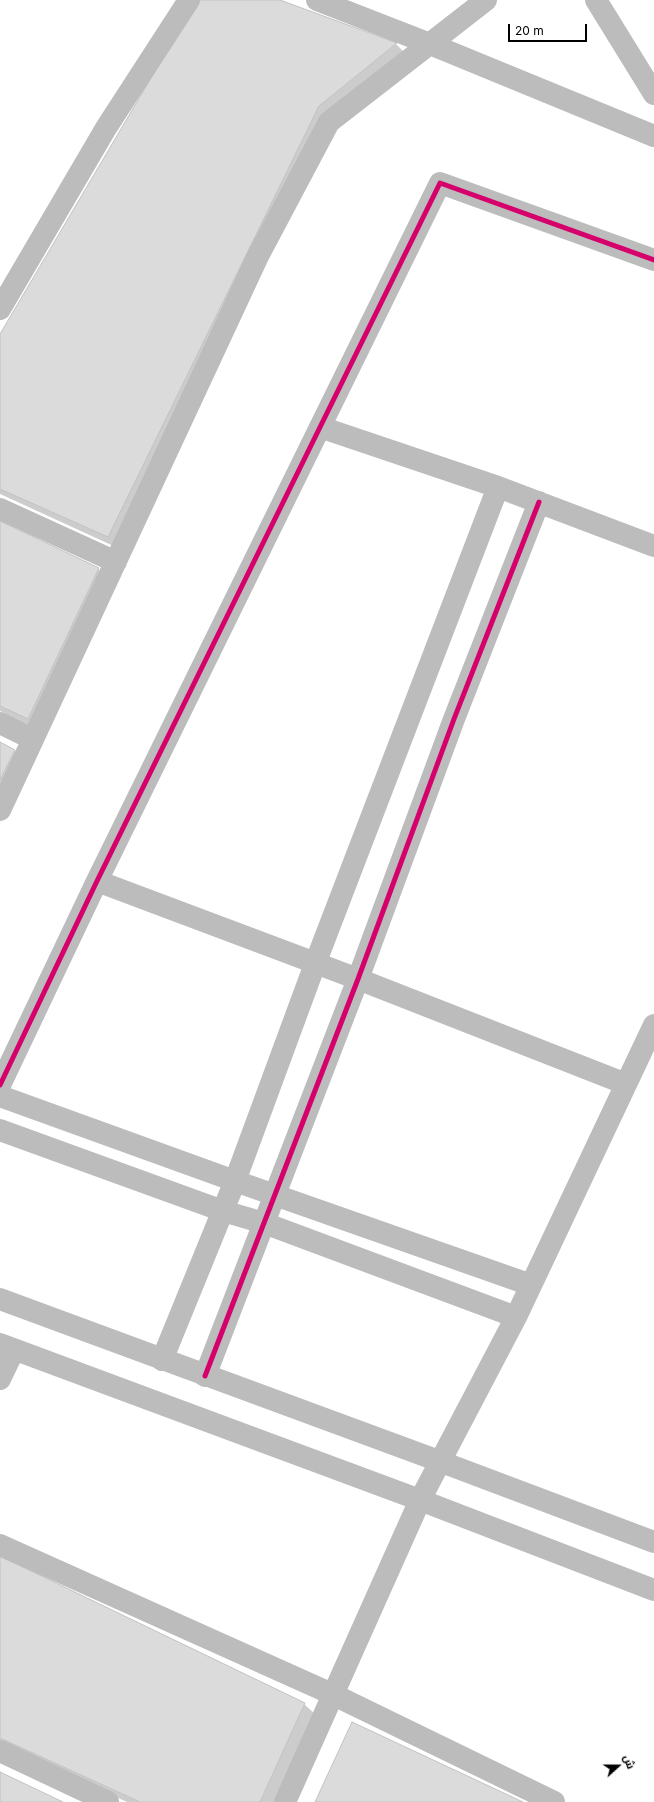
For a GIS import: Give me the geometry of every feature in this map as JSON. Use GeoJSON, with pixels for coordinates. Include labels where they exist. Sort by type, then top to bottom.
{"type":"FeatureCollection","features":[{"type":"Feature","properties":{"kind":"street"},"geometry":{"type":"LineString","coordinates":[[0,309],[106,128],[189,0]]}},
{"type":"Feature","properties":{"kind":"street"},"geometry":{"type":"LineString","coordinates":[[317,0],[430,44],[654,136]]}},
{"type":"Feature","properties":{"kind":"street"},"geometry":{"type":"LineString","coordinates":[[0,810],[258,256],[329,122],[486,0]]}},
{"type":"Feature","properties":{"kind":"street"},"geometry":{"type":"LineString","coordinates":[[596,0],[654,94]]}},
{"type":"Feature","properties":{"kind":"street"},"geometry":{"type":"LineString","coordinates":[[0,1085],[97,881],[440,183],[654,260]]}},
{"type":"Feature","properties":{"kind":"street"},"geometry":{"type":"LineString","coordinates":[[320,427],[498,487],[654,546]]}},
{"type":"Feature","properties":{"kind":"street"},"geometry":{"type":"LineString","coordinates":[[162,1360],[235,1181],[315,964],[498,487]]}},
{"type":"Feature","properties":{"kind":"street"},"geometry":{"type":"LineString","coordinates":[[206,1376],[274,1194],[358,979],[454,720],[539,502]]}},
{"type":"Feature","properties":{"kind":"street"},"geometry":{"type":"LineString","coordinates":[[0,509],[116,562]]}},
{"type":"Feature","properties":{"kind":"street"},"geometry":{"type":"LineString","coordinates":[[0,723],[33,739]]}},
{"type":"Feature","properties":{"kind":"street"},"geometry":{"type":"LineString","coordinates":[[97,881],[358,979],[626,1084]]}},
{"type":"Feature","properties":{"kind":"street"},"geometry":{"type":"LineString","coordinates":[[285,1802],[420,1500],[439,1461],[516,1318],[654,1025]]}},
{"type":"Feature","properties":{"kind":"street"},"geometry":{"type":"LineString","coordinates":[[0,1096],[235,1181],[531,1285]]}},
{"type":"Feature","properties":{"kind":"street"},"geometry":{"type":"LineString","coordinates":[[0,1130],[223,1211],[264,1223],[516,1318]]}},
{"type":"Feature","properties":{"kind":"street"},"geometry":{"type":"LineString","coordinates":[[0,1299],[654,1542]]}},
{"type":"Feature","properties":{"kind":"street"},"geometry":{"type":"LineString","coordinates":[[0,1379],[7,1347],[420,1500],[654,1590]]}},
{"type":"Feature","properties":{"kind":"street"},"geometry":{"type":"LineString","coordinates":[[0,1545],[332,1694],[554,1802]]}},
{"type":"Feature","properties":{"kind":"street"},"geometry":{"type":"LineString","coordinates":[[0,1751],[108,1802]]}},
{"type":"Feature","properties":{"kind":"building"},"geometry":{"type":"Polygon","coordinates":[[[197,0],[280,0],[397,43],[319,106],[108,537],[0,489],[0,334],[197,0]]]}},
{"type":"Feature","properties":{"kind":"building"},"geometry":{"type":"Polygon","coordinates":[[[0,521],[99,568],[28,719],[0,706],[0,521]]]}},
{"type":"Feature","properties":{"kind":"building"},"geometry":{"type":"Polygon","coordinates":[[[0,742],[15,750],[0,780],[0,742]]]}},
{"type":"Feature","properties":{"kind":"building"},"geometry":{"type":"Polygon","coordinates":[[[0,1556],[305,1703],[260,1802],[140,1802],[0,1738],[0,1556]]]}},
{"type":"Feature","properties":{"kind":"building"},"geometry":{"type":"Polygon","coordinates":[[[352,1722],[523,1802],[315,1802],[352,1722]]]}},
{"type":"Feature","properties":{"kind":"building"},"geometry":{"type":"Polygon","coordinates":[[[0,1772],[63,1802],[0,1802],[0,1772]]]}},
{"type":"Feature","properties":{"kind":"cycle path"},"geometry":{"type":"LineString","coordinates":[[0,1085],[97,881],[440,183],[654,260]]}},
{"type":"Feature","properties":{"kind":"cycle path"},"geometry":{"type":"LineString","coordinates":[[205,1376],[358,979],[454,719],[539,502]]}}]}
